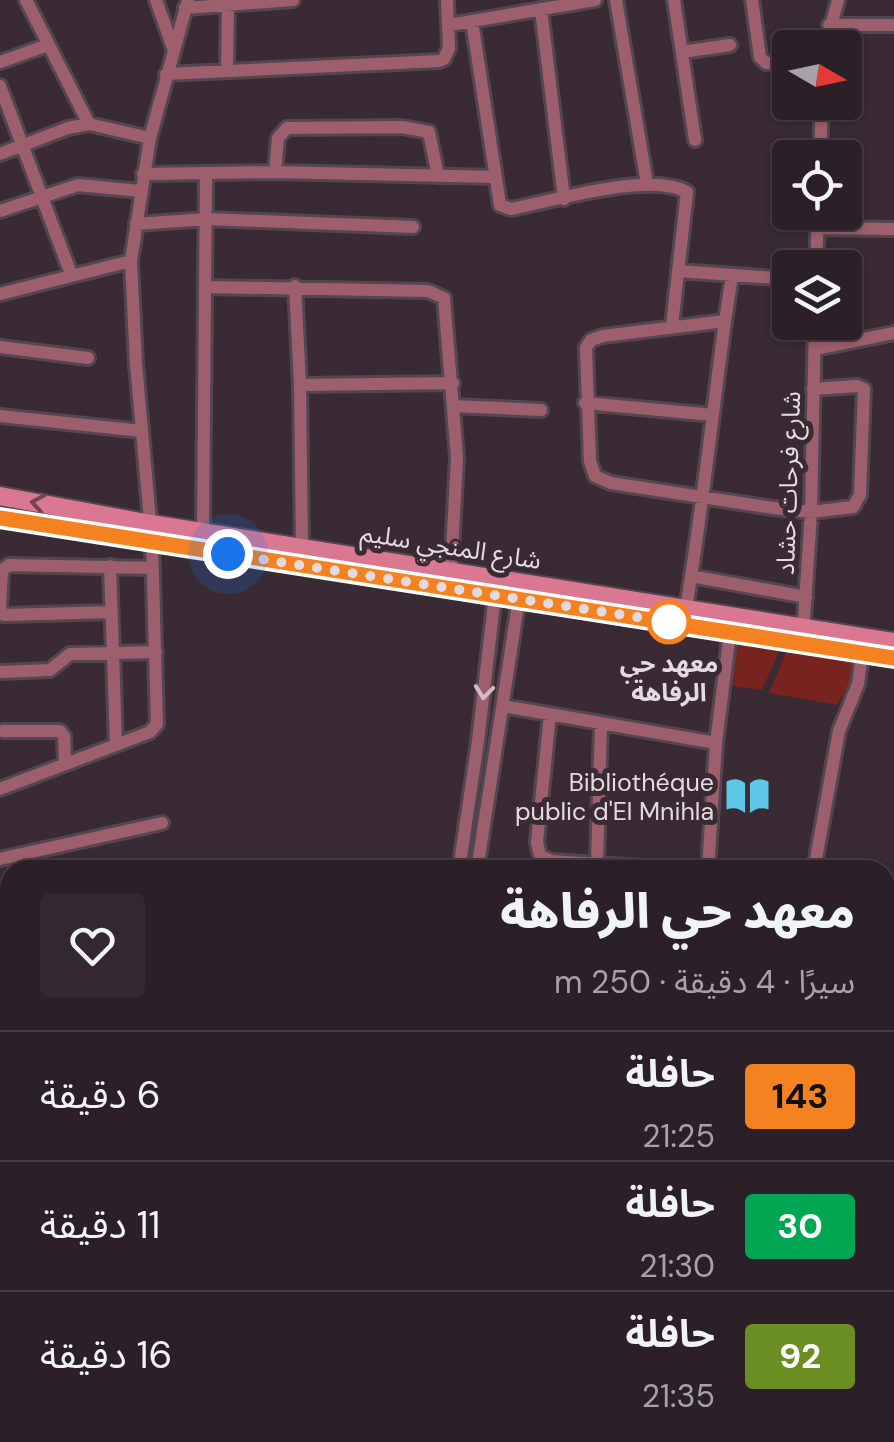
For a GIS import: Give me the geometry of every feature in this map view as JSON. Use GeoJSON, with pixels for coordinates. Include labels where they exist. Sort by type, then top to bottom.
{"type":"FeatureCollection","features":[{"type":"Feature","properties":{"kind":"main road","name":"شارع المنجي سليم"},"geometry":{"type":"LineString","coordinates":[[0,496],[152,534],[495,595],[730,632],[894,642]]}},
{"type":"Feature","properties":{"kind":"main road","name":"شارع المنجي سليم"},"geometry":{"type":"LineString","coordinates":[[0,518],[152,534],[203,531],[686,608],[894,658]]}},
{"type":"Feature","properties":{"kind":"street"},"geometry":{"type":"LineString","coordinates":[[26,0],[89,124]]}},
{"type":"Feature","properties":{"kind":"street"},"geometry":{"type":"LineString","coordinates":[[156,0],[173,48]]}},
{"type":"Feature","properties":{"kind":"street"},"geometry":{"type":"LineString","coordinates":[[0,790],[150,732],[157,724],[154,568],[131,261],[140,190],[186,4],[290,0]]}},
{"type":"Feature","properties":{"kind":"street"},"geometry":{"type":"LineString","coordinates":[[166,74],[439,62],[447,54],[447,0]]}},
{"type":"Feature","properties":{"kind":"street"},"geometry":{"type":"LineString","coordinates":[[449,26],[520,6],[541,10],[564,2],[596,0]]}},
{"type":"Feature","properties":{"kind":"street"},"geometry":{"type":"LineString","coordinates":[[616,0],[647,184]]}},
{"type":"Feature","properties":{"kind":"street"},"geometry":{"type":"LineString","coordinates":[[674,0],[694,140]]}},
{"type":"Feature","properties":{"kind":"street"},"geometry":{"type":"LineString","coordinates":[[752,0],[760,56],[772,62]]}},
{"type":"Feature","properties":{"kind":"street"},"geometry":{"type":"LineString","coordinates":[[827,30],[838,0]]}},
{"type":"Feature","properties":{"kind":"street"},"geometry":{"type":"LineString","coordinates":[[227,70],[228,5]]}},
{"type":"Feature","properties":{"kind":"street"},"geometry":{"type":"LineString","coordinates":[[541,10],[564,199]]}},
{"type":"Feature","properties":{"kind":"street"},"geometry":{"type":"LineString","coordinates":[[472,21],[497,200],[504,208],[647,184],[687,192],[672,326]]}},
{"type":"Feature","properties":{"kind":"street"},"geometry":{"type":"LineString","coordinates":[[828,25],[894,26]]}},
{"type":"Feature","properties":{"kind":"street"},"geometry":{"type":"LineString","coordinates":[[0,62],[48,45]]}},
{"type":"Feature","properties":{"kind":"street"},"geometry":{"type":"LineString","coordinates":[[682,52],[730,45]]}},
{"type":"Feature","properties":{"kind":"street"},"geometry":{"type":"LineString","coordinates":[[0,86],[71,274]]}},
{"type":"Feature","properties":{"kind":"street"},"geometry":{"type":"LineString","coordinates":[[0,154],[89,124],[150,138]]}},
{"type":"Feature","properties":{"kind":"street"},"geometry":{"type":"LineString","coordinates":[[274,172],[278,138],[287,128],[402,127],[428,132],[438,176]]}},
{"type":"Feature","properties":{"kind":"street"},"geometry":{"type":"LineString","coordinates":[[203,531],[206,172]]}},
{"type":"Feature","properties":{"kind":"street"},"geometry":{"type":"LineString","coordinates":[[143,174],[274,172],[495,177]]}},
{"type":"Feature","properties":{"kind":"street"},"geometry":{"type":"LineString","coordinates":[[0,211],[78,185],[140,190]]}},
{"type":"Feature","properties":{"kind":"street"},"geometry":{"type":"LineString","coordinates":[[136,224],[207,218],[412,227]]}},
{"type":"Feature","properties":{"kind":"street"},"geometry":{"type":"LineString","coordinates":[[862,228],[894,228]]}},
{"type":"Feature","properties":{"kind":"street"},"geometry":{"type":"LineString","coordinates":[[0,294],[131,261]]}},
{"type":"Feature","properties":{"kind":"street"},"geometry":{"type":"LineString","coordinates":[[678,272],[772,278]]}},
{"type":"Feature","properties":{"kind":"street"},"geometry":{"type":"LineString","coordinates":[[686,608],[732,275]]}},
{"type":"Feature","properties":{"kind":"street"},"geometry":{"type":"LineString","coordinates":[[206,287],[295,286],[440,294],[446,304],[458,494],[451,571]]}},
{"type":"Feature","properties":{"kind":"street"},"geometry":{"type":"LineString","coordinates":[[295,286],[302,548]]}},
{"type":"Feature","properties":{"kind":"street"},"geometry":{"type":"LineString","coordinates":[[726,322],[672,326],[591,340],[584,361],[590,461],[595,476],[610,483],[810,512],[846,508],[857,503],[865,396],[860,386],[813,389]]}},
{"type":"Feature","properties":{"kind":"street"},"geometry":{"type":"LineString","coordinates":[[814,349],[894,333]]}},
{"type":"Feature","properties":{"kind":"street","name":"شارع فرحات حشاد"},"geometry":{"type":"LineString","coordinates":[[803,636],[814,340]]}},
{"type":"Feature","properties":{"kind":"street"},"geometry":{"type":"LineString","coordinates":[[0,347],[88,358]]}},
{"type":"Feature","properties":{"kind":"street"},"geometry":{"type":"LineString","coordinates":[[300,385],[453,384]]}},
{"type":"Feature","properties":{"kind":"street"},"geometry":{"type":"LineString","coordinates":[[586,402],[713,415]]}},
{"type":"Feature","properties":{"kind":"street"},"geometry":{"type":"LineString","coordinates":[[454,406],[540,410]]}},
{"type":"Feature","properties":{"kind":"street"},"geometry":{"type":"LineString","coordinates":[[0,416],[142,432]]}},
{"type":"Feature","properties":{"kind":"street"},"geometry":{"type":"LineString","coordinates":[[112,612],[6,616],[0,609],[0,574],[6,566],[154,568]]}},
{"type":"Feature","properties":{"kind":"street"},"geometry":{"type":"LineString","coordinates":[[110,566],[116,743]]}},
{"type":"Feature","properties":{"kind":"street"},"geometry":{"type":"LineString","coordinates":[[691,576],[806,597]]}},
{"type":"Feature","properties":{"kind":"street"},"geometry":{"type":"LineString","coordinates":[[460,860],[495,595]]}},
{"type":"Feature","properties":{"kind":"street"},"geometry":{"type":"LineString","coordinates":[[479,860],[519,598]]}},
{"type":"Feature","properties":{"kind":"street"},"geometry":{"type":"LineString","coordinates":[[709,860],[716,743],[730,632]]}},
{"type":"Feature","properties":{"kind":"street"},"geometry":{"type":"LineString","coordinates":[[0,672],[50,670],[66,654],[156,652]]}},
{"type":"Feature","properties":{"kind":"street"},"geometry":{"type":"LineString","coordinates":[[816,860],[832,762],[844,713],[858,684],[862,653]]}},
{"type":"Feature","properties":{"kind":"street"},"geometry":{"type":"LineString","coordinates":[[503,706],[716,743]]}},
{"type":"Feature","properties":{"kind":"street"},"geometry":{"type":"LineString","coordinates":[[550,714],[537,849],[540,856],[550,860]]}},
{"type":"Feature","properties":{"kind":"street"},"geometry":{"type":"LineString","coordinates":[[598,860],[602,723]]}},
{"type":"Feature","properties":{"kind":"street"},"geometry":{"type":"LineString","coordinates":[[3,731],[60,731],[64,764]]}},
{"type":"Feature","properties":{"kind":"street"},"geometry":{"type":"LineString","coordinates":[[0,859],[162,822]]}},
{"type":"Feature","properties":{"kind":"shaded area"},"geometry":{"type":"Polygon","coordinates":[[[731,640],[781,647],[762,690],[721,684],[731,640]]]}},
{"type":"Feature","properties":{"kind":"shaded area"},"geometry":{"type":"Polygon","coordinates":[[[788,648],[868,660],[866,672],[851,682],[837,705],[769,693],[788,648]]]}},
{"type":"Feature","properties":{"kind":"bus line","name":"143"},"geometry":{"type":"LineString","coordinates":[[0,518],[894,658]]}},
{"type":"Feature","properties":{"kind":"place","name":"معهد حي الرفاهة"},"geometry":{"type":"Point","coordinates":[669,622]}},
{"type":"Feature","properties":{"kind":"place","name":"Bibliothéque public d'El Mnihla"},"geometry":{"type":"Point","coordinates":[747,796]}},
{"type":"Feature","properties":{"kind":"route"},"geometry":{"type":"LineString","coordinates":[[228,554],[669,622]]}}]}
